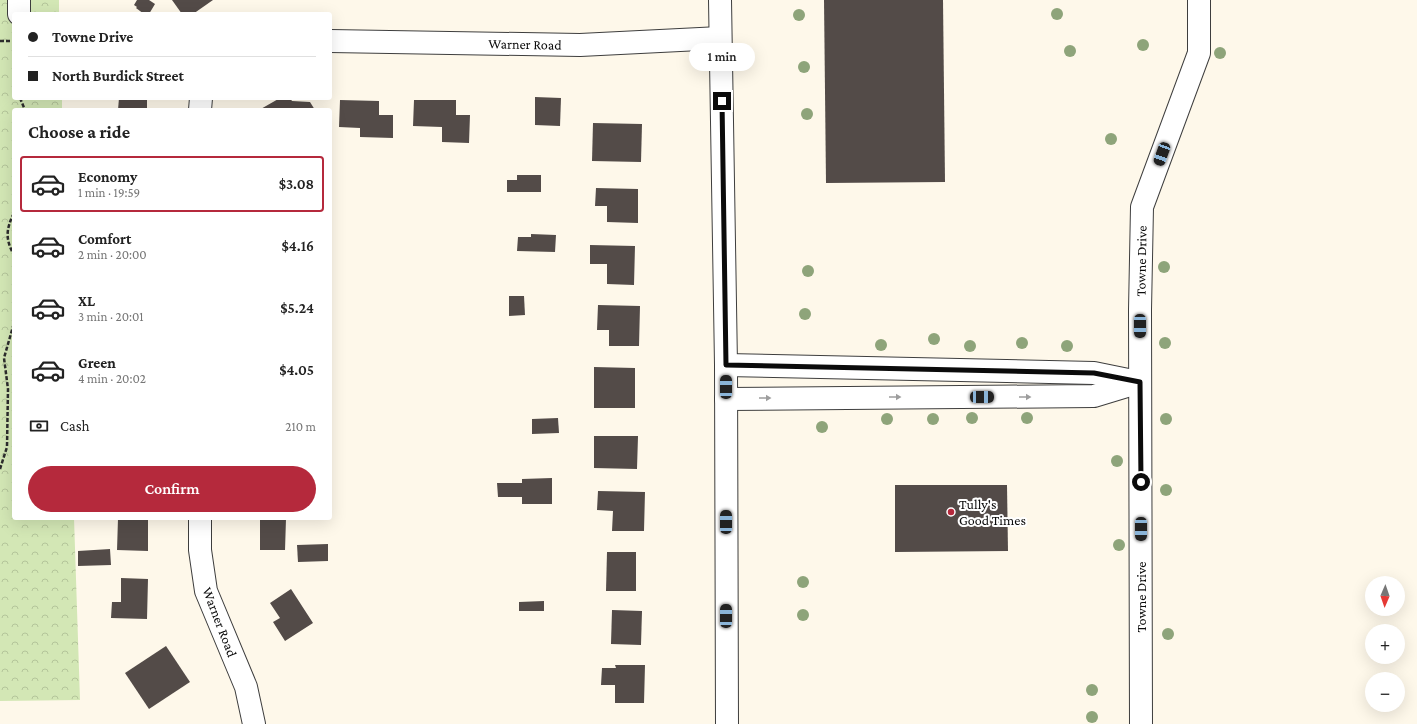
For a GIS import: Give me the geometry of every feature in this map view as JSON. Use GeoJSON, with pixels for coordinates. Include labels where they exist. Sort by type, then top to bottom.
{"type":"FeatureCollection","features":[{"type":"Feature","properties":{"kind":"street"},"geometry":{"type":"LineString","coordinates":[[19,0],[19,12]]}},
{"type":"Feature","properties":{"kind":"street"},"geometry":{"type":"LineString","coordinates":[[720,0],[726,365],[727,724]]}},
{"type":"Feature","properties":{"kind":"street","name":"Towne Drive"},"geometry":{"type":"LineString","coordinates":[[1141,724],[1140,382],[1142,206],[1199,53],[1199,0]]}},
{"type":"Feature","properties":{"kind":"street","name":"Warner Road"},"geometry":{"type":"LineString","coordinates":[[332,41],[580,45],[720,38]]}},
{"type":"Feature","properties":{"kind":"street"},"geometry":{"type":"LineString","coordinates":[[726,365],[1094,373],[1140,382]]}},
{"type":"Feature","properties":{"kind":"street"},"geometry":{"type":"LineString","coordinates":[[726,398],[1094,396],[1140,382]]}},
{"type":"Feature","properties":{"kind":"street","name":"Warner Road"},"geometry":{"type":"LineString","coordinates":[[200,520],[200,550],[206,591],[246,687],[254,724]]}},
{"type":"Feature","properties":{"kind":"path"},"geometry":{"type":"LineString","coordinates":[[0,41],[12,41]]}},
{"type":"Feature","properties":{"kind":"path"},"geometry":{"type":"LineString","coordinates":[[12,217],[8,225],[8,245],[12,252]]}},
{"type":"Feature","properties":{"kind":"path"},"geometry":{"type":"LineString","coordinates":[[0,469],[7,447],[8,389],[4,358],[12,330]]}},
{"type":"Feature","properties":{"kind":"green space"},"geometry":{"type":"Polygon","coordinates":[[[0,0],[59,0],[59,12],[12,12],[12,100],[62,100],[62,108],[12,108],[12,520],[74,520],[80,700],[0,701],[0,0]]]}},
{"type":"Feature","properties":{"kind":"building"},"geometry":{"type":"Polygon","coordinates":[[[137,0],[149,0],[155,4],[150,12],[141,12],[134,5],[137,0]]]}},
{"type":"Feature","properties":{"kind":"building"},"geometry":{"type":"Polygon","coordinates":[[[172,0],[213,0],[196,12],[181,12],[172,0]]]}},
{"type":"Feature","properties":{"kind":"building"},"geometry":{"type":"Polygon","coordinates":[[[824,0],[943,0],[945,182],[826,183],[824,0]]]}},
{"type":"Feature","properties":{"kind":"building"},"geometry":{"type":"Polygon","coordinates":[[[535,97],[561,98],[560,126],[535,125],[535,97]]]}},
{"type":"Feature","properties":{"kind":"building"},"geometry":{"type":"Polygon","coordinates":[[[119,100],[147,100],[147,108],[118,108],[119,100]]]}},
{"type":"Feature","properties":{"kind":"building"},"geometry":{"type":"Polygon","coordinates":[[[276,100],[291,100],[310,102],[314,108],[262,108],[276,100]]]}},
{"type":"Feature","properties":{"kind":"building"},"geometry":{"type":"Polygon","coordinates":[[[340,100],[379,101],[379,115],[393,115],[393,138],[360,137],[360,128],[339,127],[340,100]]]}},
{"type":"Feature","properties":{"kind":"building"},"geometry":{"type":"Polygon","coordinates":[[[414,100],[456,100],[456,115],[470,115],[469,143],[442,142],[442,127],[413,126],[414,100]]]}},
{"type":"Feature","properties":{"kind":"building"},"geometry":{"type":"Polygon","coordinates":[[[593,123],[642,124],[641,162],[592,161],[593,123]]]}},
{"type":"Feature","properties":{"kind":"building"},"geometry":{"type":"Polygon","coordinates":[[[517,175],[541,175],[541,192],[507,192],[507,180],[517,180],[517,175]]]}},
{"type":"Feature","properties":{"kind":"building"},"geometry":{"type":"Polygon","coordinates":[[[596,188],[638,189],[638,223],[607,222],[607,206],[595,206],[596,188]]]}},
{"type":"Feature","properties":{"kind":"building"},"geometry":{"type":"Polygon","coordinates":[[[531,234],[556,235],[555,252],[517,251],[518,237],[531,237],[531,234]]]}},
{"type":"Feature","properties":{"kind":"building"},"geometry":{"type":"Polygon","coordinates":[[[590,245],[635,246],[634,285],[607,284],[607,264],[590,264],[590,245]]]}},
{"type":"Feature","properties":{"kind":"building"},"geometry":{"type":"Polygon","coordinates":[[[509,296],[524,296],[525,315],[509,316],[509,296]]]}},
{"type":"Feature","properties":{"kind":"building"},"geometry":{"type":"Polygon","coordinates":[[[598,305],[640,306],[639,346],[609,346],[609,330],[597,330],[598,305]]]}},
{"type":"Feature","properties":{"kind":"building"},"geometry":{"type":"Polygon","coordinates":[[[594,367],[635,368],[635,408],[594,408],[594,367]]]}},
{"type":"Feature","properties":{"kind":"building"},"geometry":{"type":"Polygon","coordinates":[[[558,418],[559,433],[532,434],[532,419],[558,418]]]}},
{"type":"Feature","properties":{"kind":"building"},"geometry":{"type":"Polygon","coordinates":[[[594,436],[638,436],[637,469],[594,468],[594,436]]]}},
{"type":"Feature","properties":{"kind":"building"},"geometry":{"type":"Polygon","coordinates":[[[552,478],[552,504],[522,504],[522,497],[498,497],[497,483],[522,483],[522,479],[552,478]]]}},
{"type":"Feature","properties":{"kind":"building","name":"Tully's Good Times"},"geometry":{"type":"Polygon","coordinates":[[[895,485],[1007,485],[1008,551],[895,552],[895,485]]]}},
{"type":"Feature","properties":{"kind":"building"},"geometry":{"type":"Polygon","coordinates":[[[598,491],[645,492],[644,531],[612,531],[613,511],[597,510],[598,491]]]}},
{"type":"Feature","properties":{"kind":"building"},"geometry":{"type":"Polygon","coordinates":[[[118,520],[148,520],[148,551],[117,550],[118,520]]]}},
{"type":"Feature","properties":{"kind":"building"},"geometry":{"type":"Polygon","coordinates":[[[260,520],[286,520],[285,550],[260,550],[260,520]]]}},
{"type":"Feature","properties":{"kind":"building"},"geometry":{"type":"Polygon","coordinates":[[[328,544],[328,561],[298,562],[297,545],[328,544]]]}},
{"type":"Feature","properties":{"kind":"building"},"geometry":{"type":"Polygon","coordinates":[[[110,549],[111,565],[78,566],[78,551],[110,549]]]}},
{"type":"Feature","properties":{"kind":"building"},"geometry":{"type":"Polygon","coordinates":[[[607,552],[636,552],[636,591],[606,591],[607,552]]]}},
{"type":"Feature","properties":{"kind":"building"},"geometry":{"type":"Polygon","coordinates":[[[121,578],[148,579],[147,619],[111,618],[112,602],[121,602],[121,578]]]}},
{"type":"Feature","properties":{"kind":"building"},"geometry":{"type":"Polygon","coordinates":[[[291,589],[313,623],[285,641],[273,622],[280,618],[270,603],[291,589]]]}},
{"type":"Feature","properties":{"kind":"building"},"geometry":{"type":"Polygon","coordinates":[[[544,601],[544,611],[519,611],[519,602],[544,601]]]}},
{"type":"Feature","properties":{"kind":"building"},"geometry":{"type":"Polygon","coordinates":[[[612,610],[642,611],[641,645],[611,644],[612,610]]]}},
{"type":"Feature","properties":{"kind":"building"},"geometry":{"type":"Polygon","coordinates":[[[166,646],[190,682],[149,709],[125,673],[166,646]]]}},
{"type":"Feature","properties":{"kind":"building"},"geometry":{"type":"Polygon","coordinates":[[[615,665],[645,665],[644,703],[615,703],[615,685],[601,685],[602,668],[616,668],[615,665]]]}},
{"type":"Feature","properties":{"kind":"place","name":"Tully's Good Times"},"geometry":{"type":"Point","coordinates":[951,512]}},
{"type":"Feature","properties":{"kind":"route"},"geometry":{"type":"LineString","coordinates":[[722,101],[726,365],[1094,373],[1140,382],[1141,482]]}}]}
